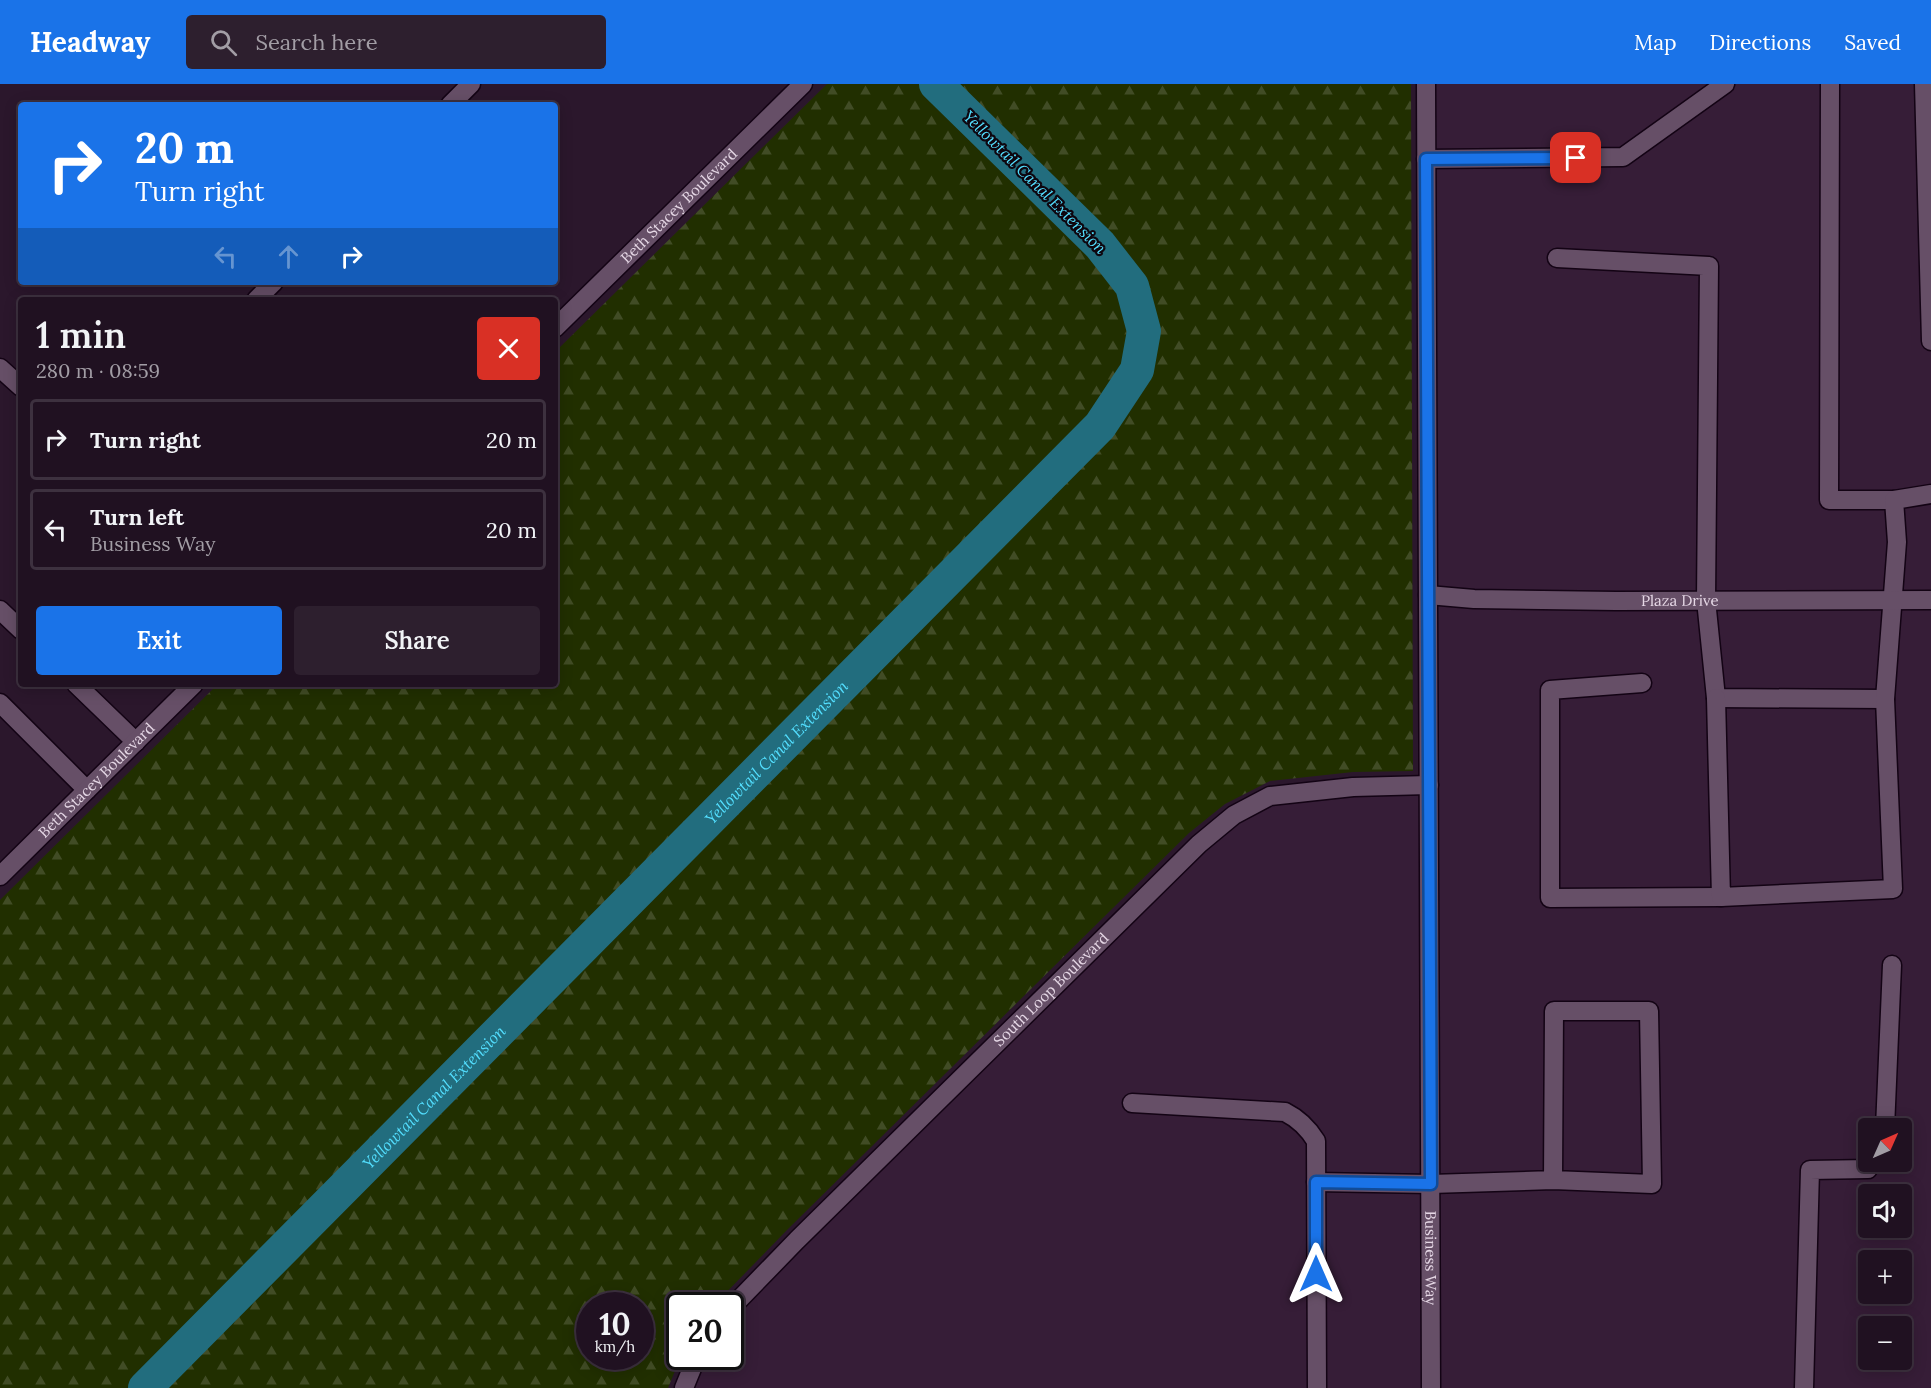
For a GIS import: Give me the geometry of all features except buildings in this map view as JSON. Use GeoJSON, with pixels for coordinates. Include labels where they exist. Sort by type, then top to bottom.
{"type":"FeatureCollection","features":[{"type":"Feature","properties":{"kind":"street"},"geometry":{"type":"LineString","coordinates":[[453,102],[471,84]]}},
{"type":"Feature","properties":{"kind":"street","name":"Beth Stacey Boulevard"},"geometry":{"type":"LineString","coordinates":[[558,325],[803,84]]}},
{"type":"Feature","properties":{"kind":"street","name":"Business Way"},"geometry":{"type":"LineString","coordinates":[[1426,84],[1431,1388]]}},
{"type":"Feature","properties":{"kind":"street"},"geometry":{"type":"LineString","coordinates":[[1426,159],[1623,157],[1725,84]]}},
{"type":"Feature","properties":{"kind":"street"},"geometry":{"type":"LineString","coordinates":[[1830,84],[1829,500],[1894,500],[1931,494]]}},
{"type":"Feature","properties":{"kind":"street"},"geometry":{"type":"LineString","coordinates":[[1924,84],[1931,341]]}},
{"type":"Feature","properties":{"kind":"street"},"geometry":{"type":"LineString","coordinates":[[1557,258],[1709,266],[1706,600],[1716,698],[1721,897]]}},
{"type":"Feature","properties":{"kind":"street"},"geometry":{"type":"LineString","coordinates":[[259,297],[271,285]]}},
{"type":"Feature","properties":{"kind":"street"},"geometry":{"type":"LineString","coordinates":[[0,368],[18,384]]}},
{"type":"Feature","properties":{"kind":"street"},"geometry":{"type":"LineString","coordinates":[[1642,683],[1550,690],[1550,898],[1721,897],[1893,889],[1885,699],[1897,542],[1894,500]]}},
{"type":"Feature","properties":{"kind":"street","name":"Plaza Drive"},"geometry":{"type":"LineString","coordinates":[[1428,595],[1474,599],[1569,600],[1795,602],[1931,600]]}},
{"type":"Feature","properties":{"kind":"street"},"geometry":{"type":"LineString","coordinates":[[0,610],[18,627]]}},
{"type":"Feature","properties":{"kind":"street"},"geometry":{"type":"LineString","coordinates":[[79,687],[136,742]]}},
{"type":"Feature","properties":{"kind":"street","name":"Beth Stacey Boulevard"},"geometry":{"type":"LineString","coordinates":[[0,876],[191,687]]}},
{"type":"Feature","properties":{"kind":"street"},"geometry":{"type":"LineString","coordinates":[[1716,698],[1885,699]]}},
{"type":"Feature","properties":{"kind":"street"},"geometry":{"type":"LineString","coordinates":[[0,703],[87,789]]}},
{"type":"Feature","properties":{"kind":"street","name":"South Loop Boulevard"},"geometry":{"type":"LineString","coordinates":[[744,1295],[1199,844],[1234,815],[1270,796],[1353,787],[1429,785]]}},
{"type":"Feature","properties":{"kind":"street"},"geometry":{"type":"LineString","coordinates":[[1886,1118],[1892,965]]}},
{"type":"Feature","properties":{"kind":"street"},"geometry":{"type":"LineString","coordinates":[[1316,1182],[1431,1184],[1553,1180],[1652,1184],[1649,1011],[1554,1011],[1553,1180]]}},
{"type":"Feature","properties":{"kind":"street"},"geometry":{"type":"LineString","coordinates":[[1132,1103],[1285,1112],[1308,1128],[1316,1141],[1317,1388]]}},
{"type":"Feature","properties":{"kind":"street"},"geometry":{"type":"LineString","coordinates":[[1804,1388],[1810,1170],[1858,1169]]}},
{"type":"Feature","properties":{"kind":"street"},"geometry":{"type":"LineString","coordinates":[[684,1388],[691,1370]]}},
{"type":"Feature","properties":{"kind":"shaded area"},"geometry":{"type":"Polygon","coordinates":[[[1426,84],[1931,84],[1931,1388],[684,1388],[691,1370],[744,1370],[744,1296],[1199,844],[1270,796],[1429,785],[1426,84]]]}},
{"type":"Feature","properties":{"kind":"green space"},"geometry":{"type":"Polygon","coordinates":[[[827,84],[1411,84],[1413,771],[1353,772],[1270,781],[1225,804],[1189,833],[727,1292],[666,1292],[666,1370],[675,1370],[668,1388],[0,1388],[0,900],[215,687],[558,687],[558,349],[827,84]]]}},
{"type":"Feature","properties":{"kind":"waterway","name":"Yellowtail Canal Extension"},"geometry":{"type":"LineString","coordinates":[[145,1388],[1100,426],[1137,370],[1144,331],[1132,286],[1100,245],[936,84]]}},
{"type":"Feature","properties":{"kind":"route"},"geometry":{"type":"LineString","coordinates":[[1316,1274],[1316,1182],[1431,1184],[1426,159],[1576,158]]}}]}
